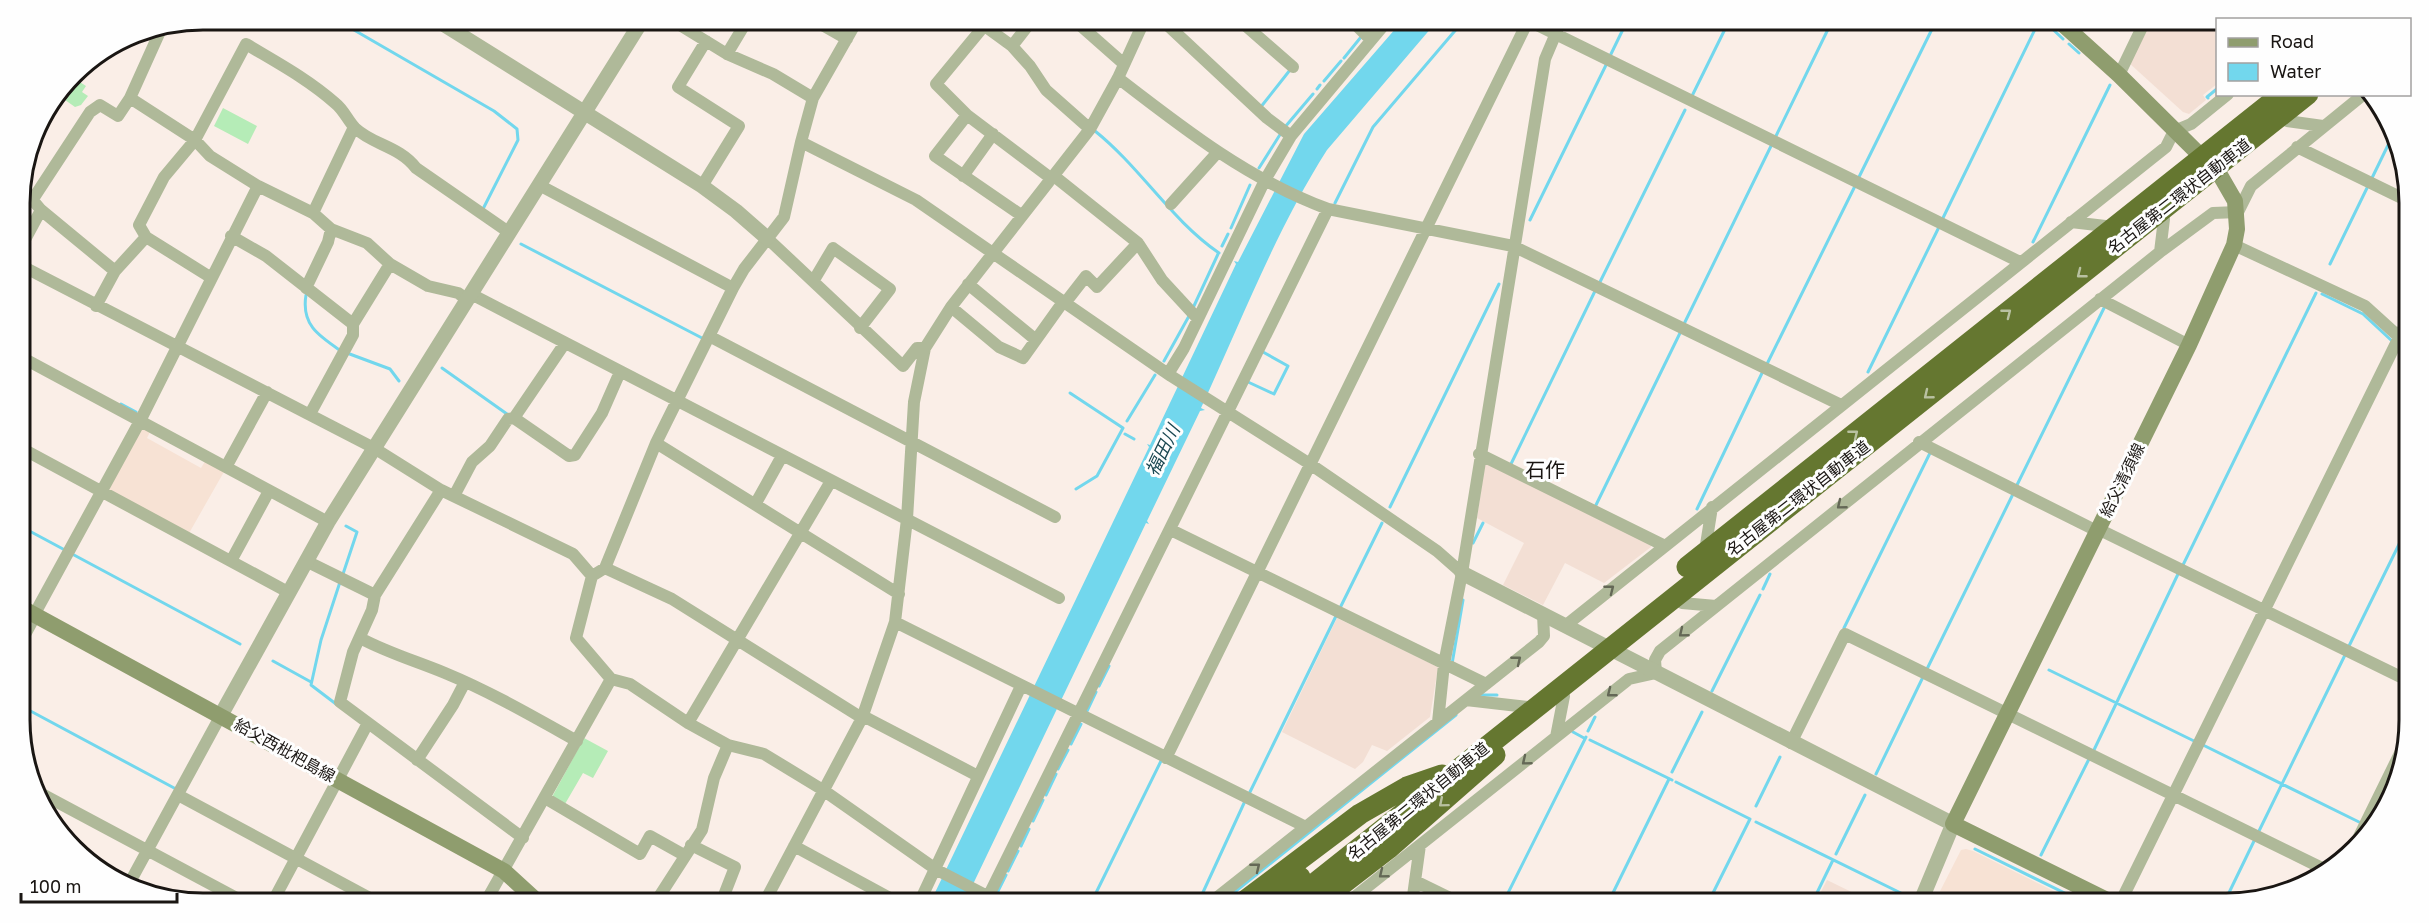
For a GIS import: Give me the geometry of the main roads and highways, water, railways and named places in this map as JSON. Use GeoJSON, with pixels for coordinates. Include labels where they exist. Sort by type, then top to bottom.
{"type":"FeatureCollection","features":[{"type":"Feature","properties":{"kind":"highway","name":"名古屋第二環状自動車道"},"geometry":{"type":"LineString","coordinates":[[1281,893],[2280,96]]}},
{"type":"Feature","properties":{"kind":"highway","name":"名古屋第二環状自動車道"},"geometry":{"type":"LineString","coordinates":[[1302,893],[1622,637],[2313,96]]}},
{"type":"Feature","properties":{"kind":"highway"},"geometry":{"type":"LineString","coordinates":[[1340,893],[1453,794],[1516,734]]}},
{"type":"Feature","properties":{"kind":"highway"},"geometry":{"type":"LineString","coordinates":[[1255,893],[1335,831],[1387,797],[1407,787],[1479,764]]}},
{"type":"Feature","properties":{"kind":"main road","name":"給父清須線"},"geometry":{"type":"LineString","coordinates":[[2068,30],[2119,75],[2220,175],[2231,189],[2238,212],[2235,245],[2189,345],[1953,824],[2093,893]]}},
{"type":"Feature","properties":{"kind":"main road","name":"給父西枇杷島線"},"geometry":{"type":"LineString","coordinates":[[30,613],[339,779],[504,871],[528,893]]}},
{"type":"Feature","properties":{"kind":"water","name":"福田川"},"geometry":{"type":"Polygon","coordinates":[[[1394,30],[1429,30],[1327,150],[1291,212],[1201,408],[1205,410],[1200,411],[1147,521],[1149,524],[1146,523],[969,893],[935,893],[1149,447],[1147,444],[1150,445],[1236,264],[1234,261],[1238,262],[1304,134],[1394,30]]]}},
{"type":"Feature","properties":{"kind":"waterway"},"geometry":{"type":"LineString","coordinates":[[354,30],[494,111],[517,129],[518,140],[483,209]]}},
{"type":"Feature","properties":{"kind":"waterway"},"geometry":{"type":"LineString","coordinates":[[1335,203],[1373,127],[1456,30]]}},
{"type":"Feature","properties":{"kind":"waterway"},"geometry":{"type":"LineString","coordinates":[[1610,56],[1623,30]]}},
{"type":"Feature","properties":{"kind":"waterway"},"geometry":{"type":"LineString","coordinates":[[1692,96],[1725,30]]}},
{"type":"Feature","properties":{"kind":"waterway"},"geometry":{"type":"LineString","coordinates":[[1775,138],[1828,30]]}},
{"type":"Feature","properties":{"kind":"waterway"},"geometry":{"type":"LineString","coordinates":[[1859,177],[1932,30]]}},
{"type":"Feature","properties":{"kind":"waterway"},"geometry":{"type":"LineString","coordinates":[[1942,220],[2035,30]]}},
{"type":"Feature","properties":{"kind":"waterway"},"geometry":{"type":"LineString","coordinates":[[2054,30],[2063,39]]}},
{"type":"Feature","properties":{"kind":"waterway"},"geometry":{"type":"LineString","coordinates":[[1344,58],[1361,37]]}},
{"type":"Feature","properties":{"kind":"waterway"},"geometry":{"type":"LineString","coordinates":[[2069,44],[2079,53]]}},
{"type":"Feature","properties":{"kind":"waterway"},"geometry":{"type":"LineString","coordinates":[[1324,81],[1341,61]]}},
{"type":"Feature","properties":{"kind":"waterway"},"geometry":{"type":"LineString","coordinates":[[1530,220],[1607,63]]}},
{"type":"Feature","properties":{"kind":"waterway"},"geometry":{"type":"LineString","coordinates":[[1260,108],[1290,70]]}},
{"type":"Feature","properties":{"kind":"waterway"},"geometry":{"type":"LineString","coordinates":[[1317,89],[1320,85]]}},
{"type":"Feature","properties":{"kind":"waterway"},"geometry":{"type":"LineString","coordinates":[[2033,242],[2110,85]]}},
{"type":"Feature","properties":{"kind":"waterway"},"geometry":{"type":"LineString","coordinates":[[2208,98],[2216,90]]}},
{"type":"Feature","properties":{"kind":"waterway"},"geometry":{"type":"LineString","coordinates":[[1285,127],[1313,94]]}},
{"type":"Feature","properties":{"kind":"waterway"},"geometry":{"type":"LineString","coordinates":[[1600,282],[1685,110]]}},
{"type":"Feature","properties":{"kind":"waterway"},"geometry":{"type":"LineString","coordinates":[[1095,131],[1127,161],[1186,225],[1219,253]]}},
{"type":"Feature","properties":{"kind":"waterway"},"geometry":{"type":"LineString","coordinates":[[1259,168],[1281,133]]}},
{"type":"Feature","properties":{"kind":"waterway"},"geometry":{"type":"LineString","coordinates":[[1684,324],[1772,144]]}},
{"type":"Feature","properties":{"kind":"waterway"},"geometry":{"type":"LineString","coordinates":[[2371,180],[2388,144]]}},
{"type":"Feature","properties":{"kind":"waterway"},"geometry":{"type":"LineString","coordinates":[[1231,228],[1250,185]]}},
{"type":"Feature","properties":{"kind":"waterway"},"geometry":{"type":"LineString","coordinates":[[1767,364],[1855,186]]}},
{"type":"Feature","properties":{"kind":"waterway"},"geometry":{"type":"LineString","coordinates":[[2330,264],[2367,188]]}},
{"type":"Feature","properties":{"kind":"waterway"},"geometry":{"type":"LineString","coordinates":[[1868,372],[1939,227]]}},
{"type":"Feature","properties":{"kind":"waterway"},"geometry":{"type":"LineString","coordinates":[[1222,246],[1228,234]]}},
{"type":"Feature","properties":{"kind":"waterway"},"geometry":{"type":"LineString","coordinates":[[521,244],[702,338]]}},
{"type":"Feature","properties":{"kind":"waterway"},"geometry":{"type":"LineString","coordinates":[[1193,308],[1218,254]]}},
{"type":"Feature","properties":{"kind":"waterway"},"geometry":{"type":"LineString","coordinates":[[1390,507],[1499,284]]}},
{"type":"Feature","properties":{"kind":"waterway"},"geometry":{"type":"LineString","coordinates":[[1510,466],[1596,289]]}},
{"type":"Feature","properties":{"kind":"waterway"},"geometry":{"type":"LineString","coordinates":[[2183,565],[2316,293]]}},
{"type":"Feature","properties":{"kind":"waterway"},"geometry":{"type":"LineString","coordinates":[[2322,294],[2363,314],[2392,341]]}},
{"type":"Feature","properties":{"kind":"waterway"},"geometry":{"type":"LineString","coordinates":[[306,295],[306,314],[313,329],[341,351]]}},
{"type":"Feature","properties":{"kind":"waterway"},"geometry":{"type":"LineString","coordinates":[[2016,487],[2105,306]]}},
{"type":"Feature","properties":{"kind":"waterway"},"geometry":{"type":"LineString","coordinates":[[1164,361],[1189,316]]}},
{"type":"Feature","properties":{"kind":"waterway"},"geometry":{"type":"LineString","coordinates":[[1595,507],[1681,331]]}},
{"type":"Feature","properties":{"kind":"waterway"},"geometry":{"type":"LineString","coordinates":[[1248,382],[1274,394],[1288,366],[1263,352]]}},
{"type":"Feature","properties":{"kind":"waterway"},"geometry":{"type":"LineString","coordinates":[[347,353],[390,369],[399,381]]}},
{"type":"Feature","properties":{"kind":"waterway"},"geometry":{"type":"LineString","coordinates":[[442,368],[507,414]]}},
{"type":"Feature","properties":{"kind":"waterway"},"geometry":{"type":"LineString","coordinates":[[1697,509],[1763,371]]}},
{"type":"Feature","properties":{"kind":"waterway"},"geometry":{"type":"LineString","coordinates":[[1127,421],[1155,375]]}},
{"type":"Feature","properties":{"kind":"waterway"},"geometry":{"type":"LineString","coordinates":[[1070,393],[1123,428],[1097,476],[1076,489]]}},
{"type":"Feature","properties":{"kind":"waterway"},"geometry":{"type":"LineString","coordinates":[[121,404],[136,412]]}},
{"type":"Feature","properties":{"kind":"waterway"},"geometry":{"type":"LineString","coordinates":[[1125,434],[1134,439]]}},
{"type":"Feature","properties":{"kind":"waterway"},"geometry":{"type":"LineString","coordinates":[[1844,628],[1930,453]]}},
{"type":"Feature","properties":{"kind":"waterway"},"geometry":{"type":"LineString","coordinates":[[1927,669],[2013,494]]}},
{"type":"Feature","properties":{"kind":"waterway"},"geometry":{"type":"LineString","coordinates":[[1340,608],[1382,523]]}},
{"type":"Feature","properties":{"kind":"waterway"},"geometry":{"type":"LineString","coordinates":[[1473,543],[1483,523]]}},
{"type":"Feature","properties":{"kind":"waterway"},"geometry":{"type":"LineString","coordinates":[[343,574],[357,532],[346,526]]}},
{"type":"Feature","properties":{"kind":"waterway"},"geometry":{"type":"LineString","coordinates":[[30,531],[63,549]]}},
{"type":"Feature","properties":{"kind":"waterway"},"geometry":{"type":"LineString","coordinates":[[2349,646],[2399,544]]}},
{"type":"Feature","properties":{"kind":"waterway"},"geometry":{"type":"LineString","coordinates":[[74,555],[240,644]]}},
{"type":"Feature","properties":{"kind":"waterway"},"geometry":{"type":"LineString","coordinates":[[2093,752],[2179,572]]}},
{"type":"Feature","properties":{"kind":"waterway"},"geometry":{"type":"LineString","coordinates":[[1763,589],[1770,574]]}},
{"type":"Feature","properties":{"kind":"waterway"},"geometry":{"type":"LineString","coordinates":[[336,704],[311,685],[321,640],[340,582]]}},
{"type":"Feature","properties":{"kind":"waterway"},"geometry":{"type":"LineString","coordinates":[[1712,691],[1760,595]]}},
{"type":"Feature","properties":{"kind":"waterway"},"geometry":{"type":"LineString","coordinates":[[1452,664],[1463,600]]}},
{"type":"Feature","properties":{"kind":"waterway"},"geometry":{"type":"LineString","coordinates":[[1249,794],[1336,616]]}},
{"type":"Feature","properties":{"kind":"waterway"},"geometry":{"type":"LineString","coordinates":[[2258,833],[2345,655]]}},
{"type":"Feature","properties":{"kind":"waterway"},"geometry":{"type":"LineString","coordinates":[[273,661],[311,682]]}},
{"type":"Feature","properties":{"kind":"waterway"},"geometry":{"type":"LineString","coordinates":[[1099,686],[1109,666]]}},
{"type":"Feature","properties":{"kind":"waterway"},"geometry":{"type":"LineString","coordinates":[[2049,670],[2194,741]]}},
{"type":"Feature","properties":{"kind":"waterway"},"geometry":{"type":"LineString","coordinates":[[1876,774],[1923,677]]}},
{"type":"Feature","properties":{"kind":"waterway"},"geometry":{"type":"LineString","coordinates":[[1087,711],[1096,692]]}},
{"type":"Feature","properties":{"kind":"waterway"},"geometry":{"type":"LineString","coordinates":[[1482,695],[1497,695]]}},
{"type":"Feature","properties":{"kind":"waterway"},"geometry":{"type":"LineString","coordinates":[[30,711],[176,789]]}},
{"type":"Feature","properties":{"kind":"waterway"},"geometry":{"type":"LineString","coordinates":[[1672,772],[1702,712]]}},
{"type":"Feature","properties":{"kind":"waterway"},"geometry":{"type":"LineString","coordinates":[[1234,893],[1456,715]]}},
{"type":"Feature","properties":{"kind":"waterway"},"geometry":{"type":"LineString","coordinates":[[1588,731],[1595,717]]}},
{"type":"Feature","properties":{"kind":"waterway"},"geometry":{"type":"LineString","coordinates":[[1071,744],[1081,724]]}},
{"type":"Feature","properties":{"kind":"waterway"},"geometry":{"type":"LineString","coordinates":[[1573,732],[1584,738]]}},
{"type":"Feature","properties":{"kind":"waterway"},"geometry":{"type":"LineString","coordinates":[[1508,893],[1586,737]]}},
{"type":"Feature","properties":{"kind":"waterway"},"geometry":{"type":"LineString","coordinates":[[1590,740],[1672,780]]}},
{"type":"Feature","properties":{"kind":"waterway"},"geometry":{"type":"LineString","coordinates":[[2203,745],[2359,822]]}},
{"type":"Feature","properties":{"kind":"waterway"},"geometry":{"type":"LineString","coordinates":[[1058,769],[1068,750]]}},
{"type":"Feature","properties":{"kind":"waterway"},"geometry":{"type":"LineString","coordinates":[[1756,806],[1780,757]]}},
{"type":"Feature","properties":{"kind":"waterway"},"geometry":{"type":"LineString","coordinates":[[2041,855],[2089,759]]}},
{"type":"Feature","properties":{"kind":"waterway"},"geometry":{"type":"LineString","coordinates":[[1096,893],[1161,761]]}},
{"type":"Feature","properties":{"kind":"waterway"},"geometry":{"type":"LineString","coordinates":[[1046,795],[1056,774]]}},
{"type":"Feature","properties":{"kind":"waterway"},"geometry":{"type":"LineString","coordinates":[[1613,893],[1669,779]]}},
{"type":"Feature","properties":{"kind":"waterway"},"geometry":{"type":"LineString","coordinates":[[1676,782],[1750,819],[1713,893]]}},
{"type":"Feature","properties":{"kind":"waterway"},"geometry":{"type":"LineString","coordinates":[[1836,854],[1865,795]]}},
{"type":"Feature","properties":{"kind":"waterway"},"geometry":{"type":"LineString","coordinates":[[1033,821],[1043,800]]}},
{"type":"Feature","properties":{"kind":"waterway"},"geometry":{"type":"LineString","coordinates":[[1203,893],[1245,801]]}},
{"type":"Feature","properties":{"kind":"waterway"},"geometry":{"type":"LineString","coordinates":[[1756,822],[1901,893]]}},
{"type":"Feature","properties":{"kind":"waterway"},"geometry":{"type":"LineString","coordinates":[[1021,846],[1029,829]]}},
{"type":"Feature","properties":{"kind":"waterway"},"geometry":{"type":"LineString","coordinates":[[2229,893],[2255,839]]}},
{"type":"Feature","properties":{"kind":"waterway"},"geometry":{"type":"LineString","coordinates":[[1975,849],[2065,893]]}},
{"type":"Feature","properties":{"kind":"waterway"},"geometry":{"type":"LineString","coordinates":[[1008,871],[1018,851]]}},
{"type":"Feature","properties":{"kind":"waterway"},"geometry":{"type":"LineString","coordinates":[[1817,893],[1833,860]]}},
{"type":"Feature","properties":{"kind":"waterway"},"geometry":{"type":"LineString","coordinates":[[997,893],[1006,875]]}},
{"type":"Feature","properties":{"kind":"district","name":"石作"},"geometry":{"type":"Point","coordinates":[1545,469]}}]}
